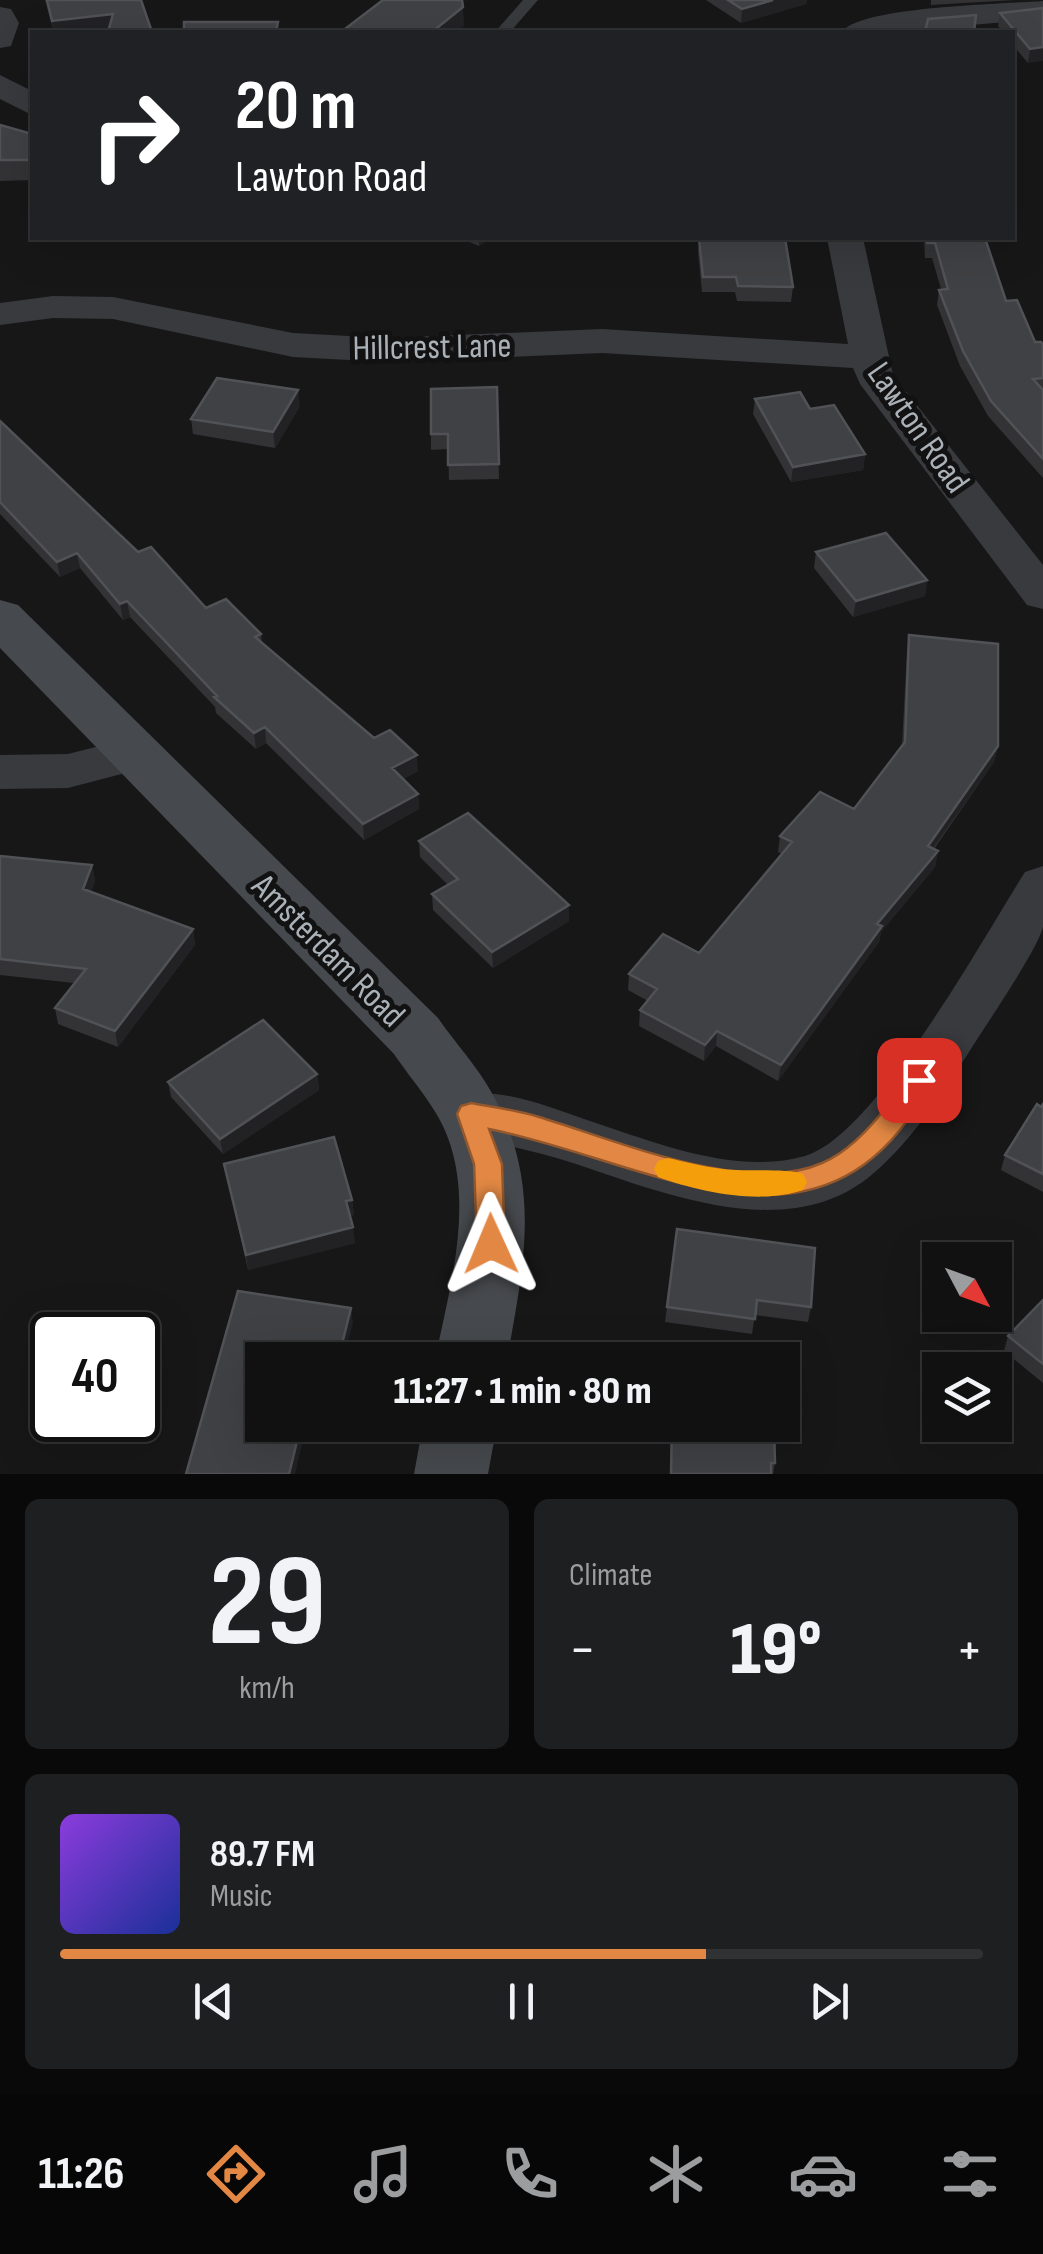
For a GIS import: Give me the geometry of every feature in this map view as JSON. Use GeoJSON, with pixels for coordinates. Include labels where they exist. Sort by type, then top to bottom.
{"type":"FeatureCollection","features":[{"type":"Feature","properties":{"kind":"street"},"geometry":{"type":"LineString","coordinates":[[864,30],[888,22],[1043,10]]}},
{"type":"Feature","properties":{"kind":"street"},"geometry":{"type":"LineString","coordinates":[[0,16],[4,23],[0,38]]}},
{"type":"Feature","properties":{"kind":"street"},"geometry":{"type":"LineString","coordinates":[[0,85],[30,104]]}},
{"type":"Feature","properties":{"kind":"street","name":"Lawton Road"},"geometry":{"type":"LineString","coordinates":[[845,240],[874,376],[1043,595]]}},
{"type":"Feature","properties":{"kind":"street","name":"Hillcrest Lane"},"geometry":{"type":"LineString","coordinates":[[0,314],[53,308],[113,308],[292,345],[386,350],[602,341],[868,357]]}},
{"type":"Feature","properties":{"kind":"street","name":"Amsterdam Road"},"geometry":{"type":"LineString","coordinates":[[0,617],[416,1036],[471,1114],[488,1164],[491,1205],[491,1244],[475,1342]]}},
{"type":"Feature","properties":{"kind":"street"},"geometry":{"type":"LineString","coordinates":[[0,772],[45,776],[95,768],[135,754]]}},
{"type":"Feature","properties":{"kind":"street"},"geometry":{"type":"LineString","coordinates":[[471,1114],[534,1126],[667,1169],[721,1181],[780,1185],[827,1174],[858,1155],[898,1112],[1043,885]]}},
{"type":"Feature","properties":{"kind":"street"},"geometry":{"type":"LineString","coordinates":[[451,1474],[457,1442]]}},
{"type":"Feature","properties":{"kind":"lane"},"geometry":{"type":"LineString","coordinates":[[504,30],[531,0]]}},
{"type":"Feature","properties":{"kind":"building"},"geometry":{"type":"Polygon","coordinates":[[[47,0],[141,0],[151,30],[109,30],[113,14],[52,21],[47,0]]]}},
{"type":"Feature","properties":{"kind":"building"},"geometry":{"type":"Polygon","coordinates":[[[383,0],[462,0],[463,7],[434,30],[344,30],[383,0]]]}},
{"type":"Feature","properties":{"kind":"building"},"geometry":{"type":"Polygon","coordinates":[[[728,0],[773,0],[742,9],[728,0]]]}},
{"type":"Feature","properties":{"kind":"building"},"geometry":{"type":"Polygon","coordinates":[[[1043,8],[1043,47],[1030,49],[1000,13],[1043,8]]]}},
{"type":"Feature","properties":{"kind":"building"},"geometry":{"type":"Polygon","coordinates":[[[976,15],[974,30],[925,30],[928,19],[976,15]]]}},
{"type":"Feature","properties":{"kind":"building"},"geometry":{"type":"Polygon","coordinates":[[[184,22],[278,22],[276,30],[184,30],[184,22]]]}},
{"type":"Feature","properties":{"kind":"building"},"geometry":{"type":"Polygon","coordinates":[[[0,125],[30,133],[30,160],[0,160],[0,125]]]}},
{"type":"Feature","properties":{"kind":"building"},"geometry":{"type":"Polygon","coordinates":[[[699,240],[785,240],[793,287],[738,286],[736,277],[703,277],[699,240]]]}},
{"type":"Feature","properties":{"kind":"building"},"geometry":{"type":"Polygon","coordinates":[[[986,240],[1006,301],[1017,300],[1035,342],[1043,345],[1043,378],[1033,379],[1043,390],[1043,459],[991,401],[963,351],[939,290],[948,289],[935,243],[927,243],[986,240]]]}},
{"type":"Feature","properties":{"kind":"building"},"geometry":{"type":"Polygon","coordinates":[[[217,378],[298,390],[273,432],[191,419],[217,378]]]}},
{"type":"Feature","properties":{"kind":"building"},"geometry":{"type":"Polygon","coordinates":[[[497,387],[499,464],[448,465],[448,434],[431,434],[431,389],[497,387]]]}},
{"type":"Feature","properties":{"kind":"building"},"geometry":{"type":"Polygon","coordinates":[[[800,392],[810,409],[834,405],[865,454],[793,467],[755,399],[800,392]]]}},
{"type":"Feature","properties":{"kind":"building"},"geometry":{"type":"Polygon","coordinates":[[[0,421],[138,552],[151,547],[206,608],[226,599],[261,634],[255,637],[374,738],[390,730],[417,755],[392,768],[418,794],[363,824],[265,727],[254,733],[214,697],[217,696],[127,601],[120,604],[77,553],[57,562],[0,502],[0,421]]]}},
{"type":"Feature","properties":{"kind":"building"},"geometry":{"type":"Polygon","coordinates":[[[886,533],[927,580],[856,601],[816,552],[886,533]]]}},
{"type":"Feature","properties":{"kind":"building"},"geometry":{"type":"Polygon","coordinates":[[[909,635],[998,644],[998,746],[928,846],[938,851],[877,924],[882,926],[781,1065],[717,1031],[705,1045],[640,1010],[657,989],[629,974],[663,934],[699,953],[792,842],[780,836],[820,792],[854,809],[905,742],[909,635]]]}},
{"type":"Feature","properties":{"kind":"building"},"geometry":{"type":"Polygon","coordinates":[[[468,813],[569,905],[492,952],[432,894],[458,879],[419,841],[468,813]]]}},
{"type":"Feature","properties":{"kind":"building"},"geometry":{"type":"Polygon","coordinates":[[[0,856],[92,865],[83,889],[193,929],[115,1031],[55,1008],[86,969],[0,959],[0,856]]]}},
{"type":"Feature","properties":{"kind":"building"},"geometry":{"type":"Polygon","coordinates":[[[263,1020],[317,1074],[220,1139],[168,1082],[263,1020]]]}},
{"type":"Feature","properties":{"kind":"building"},"geometry":{"type":"Polygon","coordinates":[[[1037,1104],[1043,1104],[1043,1174],[1005,1155],[1037,1104]]]}},
{"type":"Feature","properties":{"kind":"building"},"geometry":{"type":"Polygon","coordinates":[[[334,1137],[352,1200],[346,1201],[353,1227],[246,1255],[224,1164],[334,1137]]]}},
{"type":"Feature","properties":{"kind":"building"},"geometry":{"type":"Polygon","coordinates":[[[677,1229],[815,1248],[811,1307],[757,1300],[755,1319],[667,1307],[677,1229]]]}},
{"type":"Feature","properties":{"kind":"building"},"geometry":{"type":"Polygon","coordinates":[[[238,1291],[351,1308],[342,1342],[245,1342],[245,1442],[297,1442],[289,1474],[186,1474],[238,1291]]]}},
{"type":"Feature","properties":{"kind":"building"},"geometry":{"type":"Polygon","coordinates":[[[1043,1300],[1043,1364],[1008,1336],[1043,1300]]]}},
{"type":"Feature","properties":{"kind":"building"},"geometry":{"type":"Polygon","coordinates":[[[672,1442],[774,1442],[771,1474],[671,1474],[672,1442]]]}},
{"type":"Feature","properties":{"kind":"slow traffic"},"geometry":{"type":"LineString","coordinates":[[668,1169],[721,1181],[780,1185],[793,1182]]}},
{"type":"Feature","properties":{"kind":"route"},"geometry":{"type":"LineString","coordinates":[[491,1244],[488,1164],[471,1114],[534,1126],[667,1169],[721,1181],[780,1185],[827,1174],[858,1155],[898,1112],[919,1080]]}}]}
